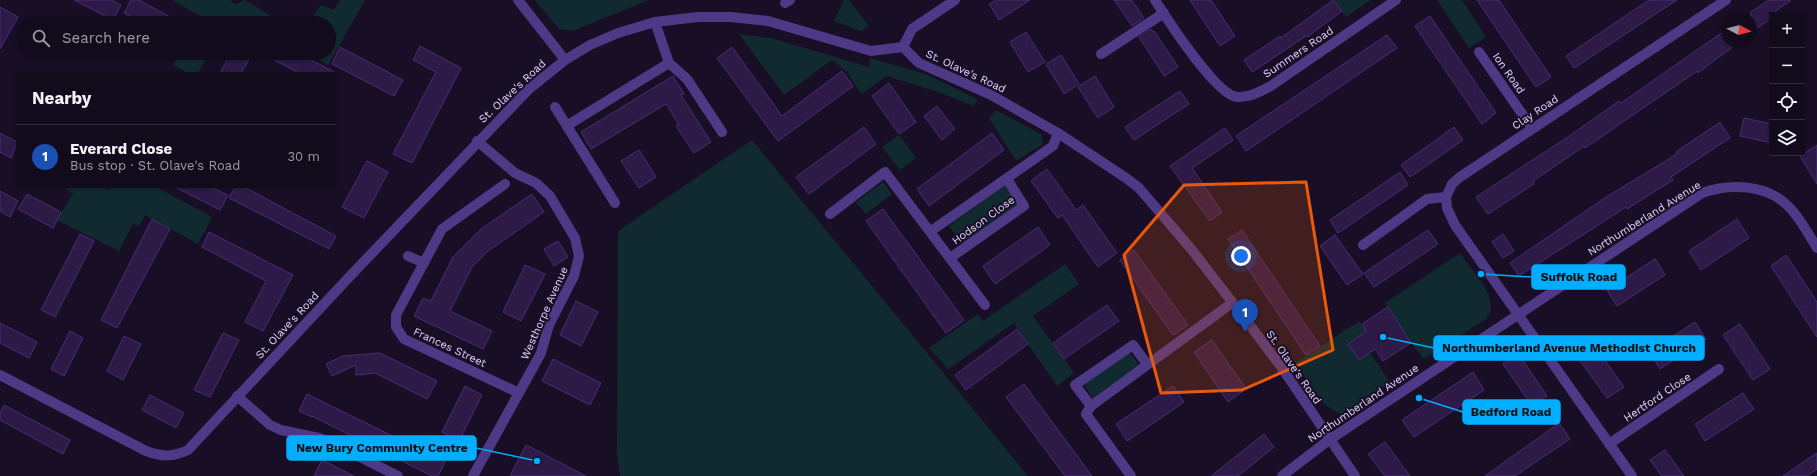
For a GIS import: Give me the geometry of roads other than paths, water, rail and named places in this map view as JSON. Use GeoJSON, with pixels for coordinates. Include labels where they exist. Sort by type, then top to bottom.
{"type":"FeatureCollection","features":[{"type":"Feature","properties":{"kind":"street"},"geometry":{"type":"LineString","coordinates":[[518,0],[565,60]]}},
{"type":"Feature","properties":{"kind":"street"},"geometry":{"type":"LineString","coordinates":[[903,47],[912,29],[954,0]]}},
{"type":"Feature","properties":{"kind":"street","name":"Summers Road"},"geometry":{"type":"LineString","coordinates":[[1155,0],[1204,69],[1223,90],[1236,97],[1250,96],[1271,86],[1396,0]]}},
{"type":"Feature","properties":{"kind":"street","name":"Clay Road"},"geometry":{"type":"LineString","coordinates":[[1446,197],[1452,184],[1460,177],[1726,0]]}},
{"type":"Feature","properties":{"kind":"street"},"geometry":{"type":"LineString","coordinates":[[1101,54],[1164,13]]}},
{"type":"Feature","properties":{"kind":"street","name":"St. Olave's Road"},"geometry":{"type":"LineString","coordinates":[[0,375],[146,452],[168,457],[178,455],[188,450],[478,141],[529,89],[565,60],[590,45],[618,33],[655,22],[698,18],[750,19],[768,21],[871,50],[903,47],[919,63],[991,95],[1058,133],[1126,178],[1138,188],[1192,250],[1282,368],[1329,440],[1355,476]]}},
{"type":"Feature","properties":{"kind":"street"},"geometry":{"type":"LineString","coordinates":[[655,22],[669,63],[687,79],[722,132]]}},
{"type":"Feature","properties":{"kind":"street","name":"Ion Road"},"geometry":{"type":"LineString","coordinates":[[1479,52],[1532,128]]}},
{"type":"Feature","properties":{"kind":"street"},"geometry":{"type":"LineString","coordinates":[[568,125],[669,63]]}},
{"type":"Feature","properties":{"kind":"street"},"geometry":{"type":"LineString","coordinates":[[555,107],[568,125],[615,203]]}},
{"type":"Feature","properties":{"kind":"street","name":"Hodson Close"},"geometry":{"type":"LineString","coordinates":[[931,231],[1053,146],[1058,133]]}},
{"type":"Feature","properties":{"kind":"street","name":"Westhorpe Avenue"},"geometry":{"type":"LineString","coordinates":[[473,476],[541,353],[549,326],[574,276],[579,256],[575,238],[550,196],[536,183],[515,173],[488,152],[478,141]]}},
{"type":"Feature","properties":{"kind":"street","name":"Hodson Close"},"geometry":{"type":"LineString","coordinates":[[830,214],[885,172],[931,231],[985,305]]}},
{"type":"Feature","properties":{"kind":"street","name":"Hodson Close"},"geometry":{"type":"LineString","coordinates":[[950,258],[1024,206],[1006,178]]}},
{"type":"Feature","properties":{"kind":"street","name":"Frances Street"},"geometry":{"type":"LineString","coordinates":[[505,184],[442,229],[396,315],[396,327],[404,339],[520,393]]}},
{"type":"Feature","properties":{"kind":"street","name":"Northumberland Avenue"},"geometry":{"type":"LineString","coordinates":[[1282,476],[1329,440],[1702,193],[1719,187],[1734,186],[1756,189],[1774,196],[1789,207],[1817,248]]}},
{"type":"Feature","properties":{"kind":"street"},"geometry":{"type":"LineString","coordinates":[[1363,245],[1427,199],[1446,197],[1448,208],[1455,225],[1632,476]]}},
{"type":"Feature","properties":{"kind":"street"},"geometry":{"type":"LineString","coordinates":[[408,256],[424,263]]}},
{"type":"Feature","properties":{"kind":"street"},"geometry":{"type":"LineString","coordinates":[[1131,476],[1086,414],[1091,406],[1232,303]]}},
{"type":"Feature","properties":{"kind":"street"},"geometry":{"type":"LineString","coordinates":[[1091,406],[1075,385],[1133,345],[1147,364]]}},
{"type":"Feature","properties":{"kind":"street","name":"Hertford Close"},"geometry":{"type":"LineString","coordinates":[[1609,444],[1719,369]]}},
{"type":"Feature","properties":{"kind":"street"},"geometry":{"type":"LineString","coordinates":[[238,396],[270,425],[281,430],[319,438],[332,443],[398,476]]}},
{"type":"Feature","properties":{"kind":"place","name":"Suffolk Road"},"geometry":{"type":"Point","coordinates":[1481,274]}},
{"type":"Feature","properties":{"kind":"place","name":"Everard Close"},"geometry":{"type":"Point","coordinates":[1245,332]}},
{"type":"Feature","properties":{"kind":"place","name":"Northumberland Avenue Methodist Church"},"geometry":{"type":"Point","coordinates":[1383,337]}},
{"type":"Feature","properties":{"kind":"place","name":"Bedford Road"},"geometry":{"type":"Point","coordinates":[1419,398]}},
{"type":"Feature","properties":{"kind":"place","name":"New Bury Community Centre"},"geometry":{"type":"Point","coordinates":[537,461]}}]}
